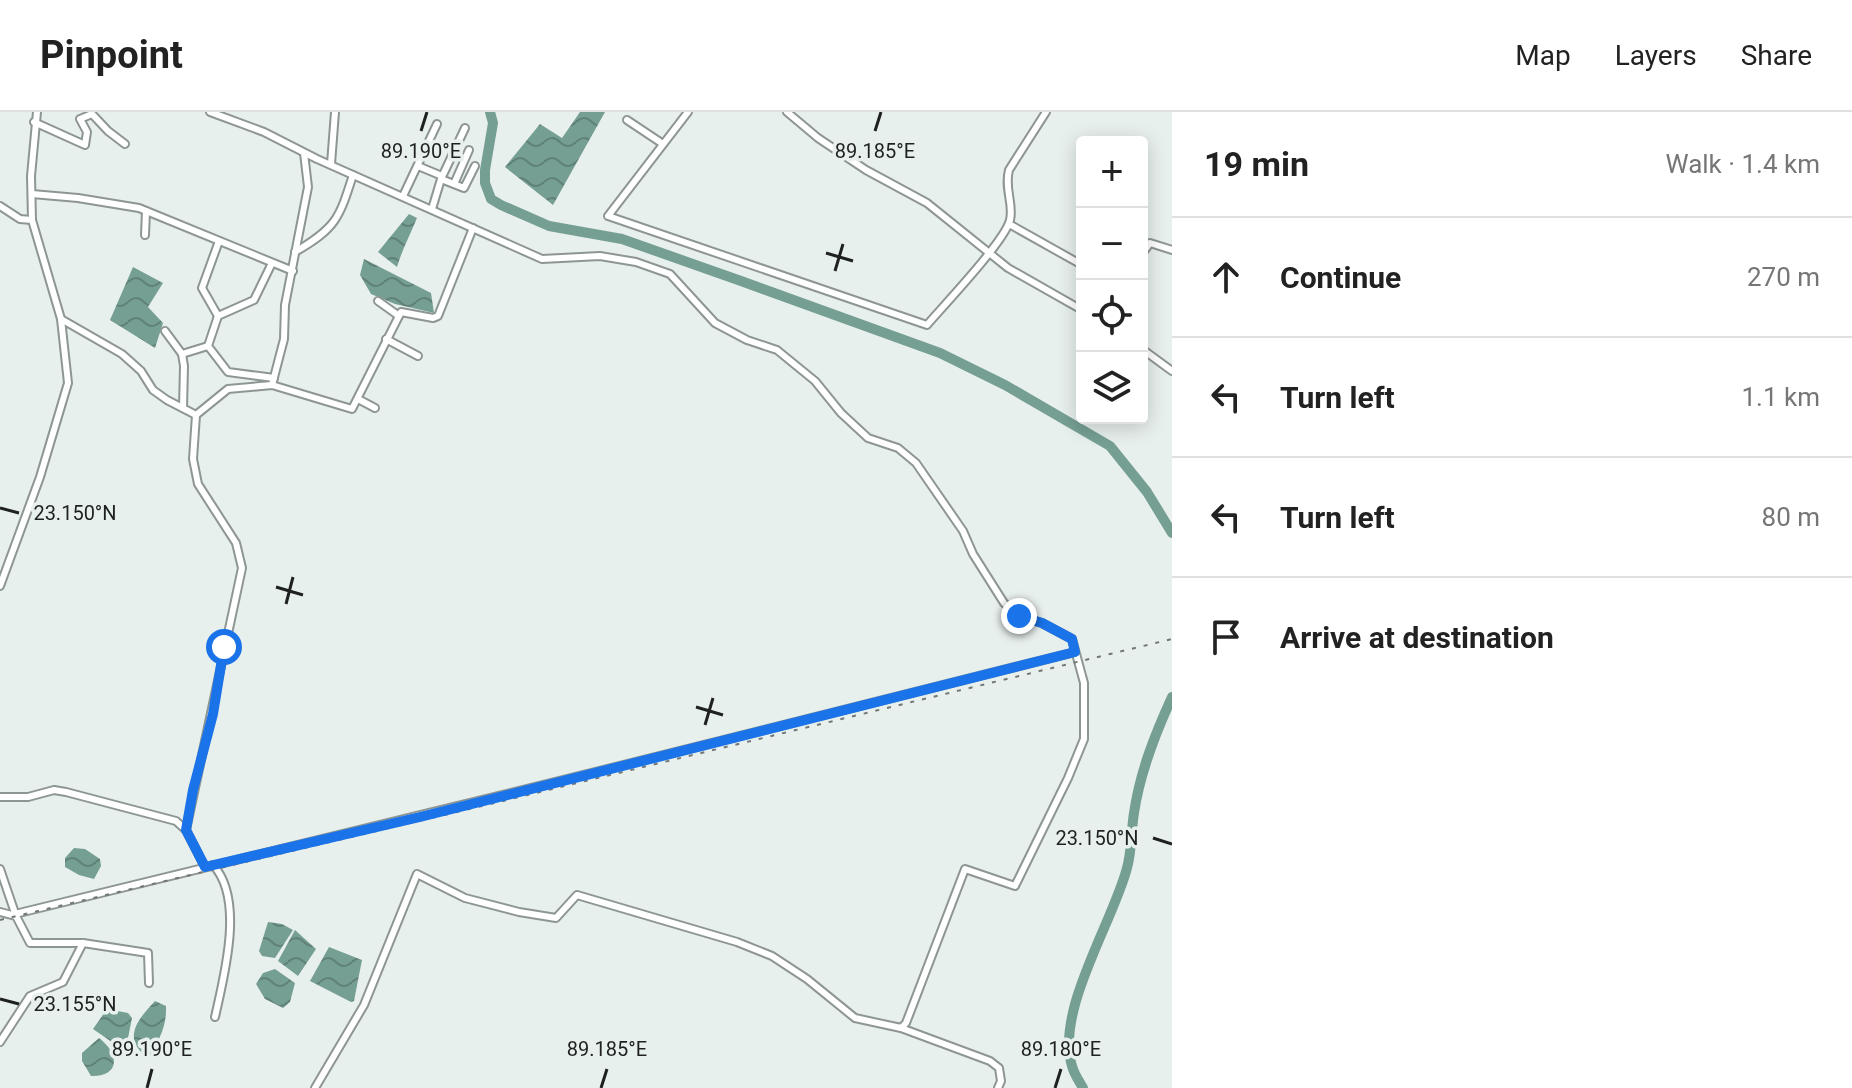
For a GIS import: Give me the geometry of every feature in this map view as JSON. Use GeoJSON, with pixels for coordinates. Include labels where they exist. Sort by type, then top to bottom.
{"type":"FeatureCollection","features":[{"type":"Feature","properties":{"kind":"street"},"geometry":{"type":"LineString","coordinates":[[0,586],[40,477],[68,383],[61,319],[32,220],[34,122],[37,112]]}},
{"type":"Feature","properties":{"kind":"street"},"geometry":{"type":"LineString","coordinates":[[210,112],[264,132],[304,153],[542,259],[600,256],[636,262],[670,274],[715,323],[747,340],[777,350],[815,381],[841,413],[868,438],[898,448],[916,463],[963,531],[973,554],[1004,603],[1019,616],[1042,623],[1072,639],[1084,683],[1084,739],[1068,778],[1015,886],[965,869],[906,1023],[901,1028]]}},
{"type":"Feature","properties":{"kind":"street"},"geometry":{"type":"LineString","coordinates":[[331,164],[335,112]]}},
{"type":"Feature","properties":{"kind":"street"},"geometry":{"type":"LineString","coordinates":[[688,112],[608,216],[927,325],[1009,224],[1011,211],[1006,179],[1046,112]]}},
{"type":"Feature","properties":{"kind":"street"},"geometry":{"type":"LineString","coordinates":[[787,112],[818,138],[866,170],[927,203],[1008,268],[1076,307]]}},
{"type":"Feature","properties":{"kind":"street"},"geometry":{"type":"LineString","coordinates":[[34,122],[85,145],[87,132],[80,119],[92,113],[125,144]]}},
{"type":"Feature","properties":{"kind":"street"},"geometry":{"type":"LineString","coordinates":[[627,120],[663,144]]}},
{"type":"Feature","properties":{"kind":"street"},"geometry":{"type":"LineString","coordinates":[[403,196],[437,124]]}},
{"type":"Feature","properties":{"kind":"street"},"geometry":{"type":"LineString","coordinates":[[432,209],[441,178],[465,128]]}},
{"type":"Feature","properties":{"kind":"street"},"geometry":{"type":"LineString","coordinates":[[454,184],[469,150]]}},
{"type":"Feature","properties":{"kind":"street"},"geometry":{"type":"LineString","coordinates":[[273,381],[284,339],[285,305],[308,187],[304,153]]}},
{"type":"Feature","properties":{"kind":"street"},"geometry":{"type":"LineString","coordinates":[[418,166],[464,188],[475,166]]}},
{"type":"Feature","properties":{"kind":"street"},"geometry":{"type":"LineString","coordinates":[[295,252],[332,228],[353,175]]}},
{"type":"Feature","properties":{"kind":"street"},"geometry":{"type":"LineString","coordinates":[[32,194],[78,198],[146,211],[293,271]]}},
{"type":"Feature","properties":{"kind":"street"},"geometry":{"type":"LineString","coordinates":[[0,206],[20,219],[32,220]]}},
{"type":"Feature","properties":{"kind":"street"},"geometry":{"type":"LineString","coordinates":[[145,235],[146,211]]}},
{"type":"Feature","properties":{"kind":"street"},"geometry":{"type":"LineString","coordinates":[[1009,224],[1076,262]]}},
{"type":"Feature","properties":{"kind":"street"},"geometry":{"type":"LineString","coordinates":[[352,421],[352,409],[401,312],[433,318],[438,316],[473,228]]}},
{"type":"Feature","properties":{"kind":"street"},"geometry":{"type":"LineString","coordinates":[[218,316],[202,288],[219,241]]}},
{"type":"Feature","properties":{"kind":"street"},"geometry":{"type":"LineString","coordinates":[[1148,246],[1150,243],[1172,250]]}},
{"type":"Feature","properties":{"kind":"street"},"geometry":{"type":"LineString","coordinates":[[208,346],[218,316],[254,300],[272,263]]}},
{"type":"Feature","properties":{"kind":"street"},"geometry":{"type":"LineString","coordinates":[[378,301],[399,316]]}},
{"type":"Feature","properties":{"kind":"street"},"geometry":{"type":"LineString","coordinates":[[61,319],[122,354],[141,371],[153,390],[196,415]]}},
{"type":"Feature","properties":{"kind":"street"},"geometry":{"type":"LineString","coordinates":[[165,331],[182,354],[183,408]]}},
{"type":"Feature","properties":{"kind":"street"},"geometry":{"type":"LineString","coordinates":[[386,339],[418,356]]}},
{"type":"Feature","properties":{"kind":"street"},"geometry":{"type":"LineString","coordinates":[[208,346],[228,372],[273,381],[352,409]]}},
{"type":"Feature","properties":{"kind":"street"},"geometry":{"type":"LineString","coordinates":[[182,354],[208,346]]}},
{"type":"Feature","properties":{"kind":"street"},"geometry":{"type":"LineString","coordinates":[[1146,352],[1172,371]]}},
{"type":"Feature","properties":{"kind":"street"},"geometry":{"type":"LineString","coordinates":[[186,830],[242,568],[236,543],[198,484],[193,459],[196,415],[228,389],[273,381]]}},
{"type":"Feature","properties":{"kind":"street"},"geometry":{"type":"LineString","coordinates":[[358,399],[375,408]]}},
{"type":"Feature","properties":{"kind":"street"},"geometry":{"type":"LineString","coordinates":[[0,912],[16,915],[1075,652]]}},
{"type":"Feature","properties":{"kind":"street"},"geometry":{"type":"LineString","coordinates":[[0,797],[28,797],[54,790],[66,792],[176,821],[186,830],[209,866],[225,880],[230,924],[227,966],[215,1017]]}},
{"type":"Feature","properties":{"kind":"street"},"geometry":{"type":"LineString","coordinates":[[0,869],[16,915],[30,943],[83,943],[148,953],[149,983]]}},
{"type":"Feature","properties":{"kind":"street"},"geometry":{"type":"LineString","coordinates":[[315,1088],[364,1005],[417,874],[465,898],[519,912],[556,918],[577,895],[737,942],[772,956],[807,979],[855,1018],[901,1028],[990,1061],[999,1068],[1001,1081],[998,1088]]}},
{"type":"Feature","properties":{"kind":"street"},"geometry":{"type":"LineString","coordinates":[[0,1042],[30,996],[63,982],[83,943]]}},
{"type":"Feature","properties":{"kind":"water"},"geometry":{"type":"Polygon","coordinates":[[[580,112],[605,112],[553,205],[505,167],[540,124],[562,138],[580,112]]]}},
{"type":"Feature","properties":{"kind":"water"},"geometry":{"type":"Polygon","coordinates":[[[409,214],[417,218],[397,267],[378,252],[409,214]]]}},
{"type":"Feature","properties":{"kind":"water"},"geometry":{"type":"Polygon","coordinates":[[[364,259],[431,293],[434,313],[395,304],[371,294],[360,275],[364,259]]]}},
{"type":"Feature","properties":{"kind":"water"},"geometry":{"type":"Polygon","coordinates":[[[133,267],[163,283],[148,307],[163,323],[155,348],[110,320],[133,267]]]}},
{"type":"Feature","properties":{"kind":"water"},"geometry":{"type":"Polygon","coordinates":[[[74,848],[85,849],[100,859],[101,866],[94,879],[65,867],[65,858],[74,848]]]}},
{"type":"Feature","properties":{"kind":"water"},"geometry":{"type":"Polygon","coordinates":[[[268,922],[293,930],[275,958],[262,956],[259,951],[268,922]]]}},
{"type":"Feature","properties":{"kind":"water"},"geometry":{"type":"Polygon","coordinates":[[[295,930],[316,949],[298,976],[278,961],[295,930]]]}},
{"type":"Feature","properties":{"kind":"water"},"geometry":{"type":"Polygon","coordinates":[[[329,947],[362,960],[354,1001],[310,981],[329,947]]]}},
{"type":"Feature","properties":{"kind":"water"},"geometry":{"type":"Polygon","coordinates":[[[275,969],[295,983],[290,1002],[283,1008],[265,999],[256,984],[263,973],[275,969]]]}},
{"type":"Feature","properties":{"kind":"water"},"geometry":{"type":"Polygon","coordinates":[[[155,1001],[166,1006],[166,1013],[162,1033],[149,1058],[140,1051],[134,1037],[138,1023],[155,1001]]]}},
{"type":"Feature","properties":{"kind":"water"},"geometry":{"type":"Polygon","coordinates":[[[107,1009],[128,1013],[132,1018],[127,1043],[119,1047],[93,1029],[107,1009]]]}},
{"type":"Feature","properties":{"kind":"water"},"geometry":{"type":"Polygon","coordinates":[[[99,1038],[111,1051],[114,1063],[107,1073],[91,1076],[82,1061],[82,1053],[99,1038]]]}},
{"type":"Feature","properties":{"kind":"waterway"},"geometry":{"type":"LineString","coordinates":[[490,112],[493,123],[485,183],[491,199],[549,226],[622,239],[940,353],[1005,385],[1110,446],[1147,492],[1172,533]]}},
{"type":"Feature","properties":{"kind":"waterway"},"geometry":{"type":"LineString","coordinates":[[1083,1088],[1072,1066],[1069,1044],[1071,1019],[1078,993],[1127,868],[1140,783],[1172,697]]}},
{"type":"Feature","properties":{"kind":"railway"},"geometry":{"type":"LineString","coordinates":[[0,920],[1172,639]]}},
{"type":"Feature","properties":{"kind":"route"},"geometry":{"type":"LineString","coordinates":[[224,647],[213,714],[186,830],[205,867],[420,817],[1075,652],[1072,639],[1042,623],[1019,616]]}}]}
